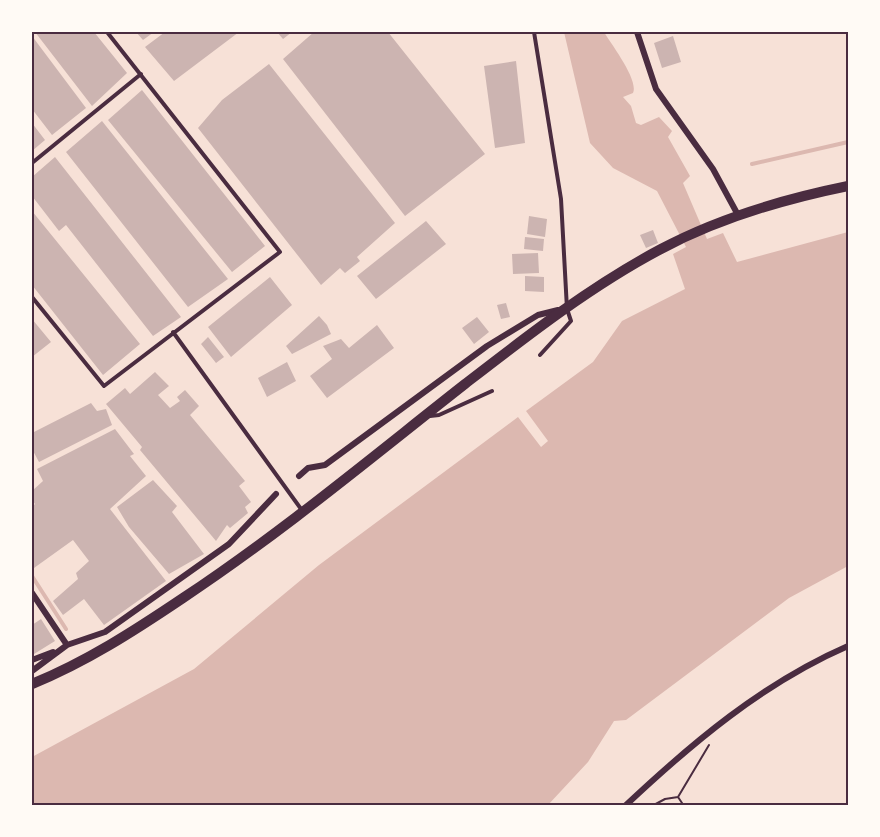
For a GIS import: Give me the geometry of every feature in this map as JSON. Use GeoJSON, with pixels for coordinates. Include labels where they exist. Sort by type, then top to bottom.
{"type":"FeatureCollection","features":[{"type":"Feature","properties":{"kind":"main road"},"geometry":{"type":"LineString","coordinates":[[32,684],[121,639],[229,568],[518,343],[661,249],[738,215],[814,193],[849,186]]}},
{"type":"Feature","properties":{"kind":"street"},"geometry":{"type":"LineString","coordinates":[[637,32],[656,89],[713,169],[738,215]]}},
{"type":"Feature","properties":{"kind":"street"},"geometry":{"type":"LineString","coordinates":[[299,476],[308,468],[326,465],[487,346],[538,315],[567,309]]}},
{"type":"Feature","properties":{"kind":"street"},"geometry":{"type":"LineString","coordinates":[[32,660],[105,632],[229,544],[276,494]]}},
{"type":"Feature","properties":{"kind":"street"},"geometry":{"type":"LineString","coordinates":[[32,593],[68,645]]}},
{"type":"Feature","properties":{"kind":"street"},"geometry":{"type":"LineString","coordinates":[[625,806],[673,760],[735,712],[798,672],[849,646]]}},
{"type":"Feature","properties":{"kind":"street"},"geometry":{"type":"LineString","coordinates":[[32,671],[55,652]]}},
{"type":"Feature","properties":{"kind":"lane"},"geometry":{"type":"LineString","coordinates":[[32,297],[104,386],[280,252],[107,32]]}},
{"type":"Feature","properties":{"kind":"lane"},"geometry":{"type":"LineString","coordinates":[[534,32],[561,199],[567,309],[571,321],[540,355]]}},
{"type":"Feature","properties":{"kind":"lane"},"geometry":{"type":"LineString","coordinates":[[32,163],[141,74]]}},
{"type":"Feature","properties":{"kind":"lane"},"geometry":{"type":"LineString","coordinates":[[173,332],[302,511]]}},
{"type":"Feature","properties":{"kind":"lane"},"geometry":{"type":"LineString","coordinates":[[423,417],[439,415],[492,391]]}},
{"type":"Feature","properties":{"kind":"path"},"geometry":{"type":"LineString","coordinates":[[652,806],[665,799],[678,797],[714,738]]}},
{"type":"Feature","properties":{"kind":"path"},"geometry":{"type":"LineString","coordinates":[[678,797],[684,806]]}},
{"type":"Feature","properties":{"kind":"shaded area"},"geometry":{"type":"Polygon","coordinates":[[[564,32],[604,32],[632,80],[633,93],[623,97],[631,106],[636,123],[641,125],[659,117],[672,131],[668,137],[690,176],[683,183],[707,239],[723,233],[737,262],[848,232],[848,566],[789,598],[626,720],[614,721],[588,762],[548,805],[32,806],[32,757],[194,669],[319,565],[518,417],[541,447],[548,441],[526,411],[593,362],[622,321],[685,289],[673,254],[686,247],[657,191],[613,168],[590,143],[564,32]]]}},
{"type":"Feature","properties":{"kind":"building"},"geometry":{"type":"Polygon","coordinates":[[[35,32],[94,32],[127,73],[92,106],[35,32]]]}},
{"type":"Feature","properties":{"kind":"building"},"geometry":{"type":"Polygon","coordinates":[[[136,32],[154,32],[143,40],[136,32]]]}},
{"type":"Feature","properties":{"kind":"building"},"geometry":{"type":"Polygon","coordinates":[[[165,32],[239,32],[174,81],[145,47],[165,32]]]}},
{"type":"Feature","properties":{"kind":"building"},"geometry":{"type":"Polygon","coordinates":[[[277,32],[292,32],[283,39],[277,32]]]}},
{"type":"Feature","properties":{"kind":"building"},"geometry":{"type":"Polygon","coordinates":[[[314,32],[388,32],[485,154],[405,216],[283,59],[314,32]]]}},
{"type":"Feature","properties":{"kind":"building"},"geometry":{"type":"Polygon","coordinates":[[[32,36],[86,108],[52,135],[32,109],[32,36]]]}},
{"type":"Feature","properties":{"kind":"building"},"geometry":{"type":"Polygon","coordinates":[[[673,36],[681,62],[662,68],[654,43],[673,36]]]}},
{"type":"Feature","properties":{"kind":"building"},"geometry":{"type":"Polygon","coordinates":[[[516,61],[525,143],[495,148],[484,66],[516,61]]]}},
{"type":"Feature","properties":{"kind":"building"},"geometry":{"type":"Polygon","coordinates":[[[269,64],[395,223],[357,257],[360,261],[345,273],[340,268],[321,285],[198,128],[222,100],[269,64]]]}},
{"type":"Feature","properties":{"kind":"building"},"geometry":{"type":"Polygon","coordinates":[[[142,90],[265,246],[232,272],[108,120],[142,90]]]}},
{"type":"Feature","properties":{"kind":"building"},"geometry":{"type":"Polygon","coordinates":[[[102,121],[228,279],[188,307],[66,152],[102,121]]]}},
{"type":"Feature","properties":{"kind":"building"},"geometry":{"type":"Polygon","coordinates":[[[32,123],[45,140],[32,151],[32,123]]]}},
{"type":"Feature","properties":{"kind":"building"},"geometry":{"type":"Polygon","coordinates":[[[55,157],[181,317],[153,336],[66,225],[59,231],[32,196],[32,177],[55,157]]]}},
{"type":"Feature","properties":{"kind":"building"},"geometry":{"type":"Polygon","coordinates":[[[32,211],[140,344],[103,375],[32,285],[32,211]]]}},
{"type":"Feature","properties":{"kind":"building"},"geometry":{"type":"Polygon","coordinates":[[[529,216],[547,219],[545,237],[527,234],[529,216]]]}},
{"type":"Feature","properties":{"kind":"building"},"geometry":{"type":"Polygon","coordinates":[[[426,221],[446,244],[376,299],[357,276],[426,221]]]}},
{"type":"Feature","properties":{"kind":"building"},"geometry":{"type":"Polygon","coordinates":[[[653,230],[658,243],[646,248],[640,235],[653,230]]]}},
{"type":"Feature","properties":{"kind":"building"},"geometry":{"type":"Polygon","coordinates":[[[525,237],[544,239],[543,251],[524,249],[525,237]]]}},
{"type":"Feature","properties":{"kind":"building"},"geometry":{"type":"Polygon","coordinates":[[[538,253],[539,273],[513,274],[512,254],[538,253]]]}},
{"type":"Feature","properties":{"kind":"building"},"geometry":{"type":"Polygon","coordinates":[[[525,276],[544,277],[544,292],[525,291],[525,276]]]}},
{"type":"Feature","properties":{"kind":"building"},"geometry":{"type":"Polygon","coordinates":[[[270,277],[292,305],[231,357],[208,327],[270,277]]]}},
{"type":"Feature","properties":{"kind":"building"},"geometry":{"type":"Polygon","coordinates":[[[506,303],[510,317],[501,319],[497,305],[506,303]]]}},
{"type":"Feature","properties":{"kind":"building"},"geometry":{"type":"Polygon","coordinates":[[[319,316],[331,334],[292,354],[286,346],[319,316]]]}},
{"type":"Feature","properties":{"kind":"building"},"geometry":{"type":"Polygon","coordinates":[[[477,317],[489,332],[474,344],[462,328],[477,317]]]}},
{"type":"Feature","properties":{"kind":"building"},"geometry":{"type":"Polygon","coordinates":[[[32,319],[51,342],[32,357],[32,319]]]}},
{"type":"Feature","properties":{"kind":"building"},"geometry":{"type":"Polygon","coordinates":[[[377,325],[394,348],[327,398],[310,376],[332,359],[323,346],[341,339],[349,348],[377,325]]]}},
{"type":"Feature","properties":{"kind":"building"},"geometry":{"type":"Polygon","coordinates":[[[208,337],[224,357],[216,363],[201,344],[208,337]]]}},
{"type":"Feature","properties":{"kind":"building"},"geometry":{"type":"Polygon","coordinates":[[[287,362],[296,381],[267,397],[258,378],[287,362]]]}},
{"type":"Feature","properties":{"kind":"building"},"geometry":{"type":"Polygon","coordinates":[[[155,372],[169,386],[158,395],[170,408],[180,401],[177,397],[185,390],[199,406],[190,415],[245,481],[239,486],[251,502],[245,507],[248,513],[230,528],[227,525],[216,541],[140,450],[142,447],[106,404],[125,388],[130,394],[155,372]]]}},
{"type":"Feature","properties":{"kind":"building"},"geometry":{"type":"Polygon","coordinates":[[[91,403],[97,411],[106,409],[112,425],[39,462],[32,449],[32,433],[91,403]]]}},
{"type":"Feature","properties":{"kind":"building"},"geometry":{"type":"Polygon","coordinates":[[[115,429],[134,454],[130,456],[146,476],[110,509],[166,581],[104,625],[84,599],[63,615],[53,601],[78,579],[76,573],[89,561],[73,540],[34,568],[32,565],[32,507],[35,504],[32,500],[32,491],[43,481],[37,469],[115,429]]]}},
{"type":"Feature","properties":{"kind":"building"},"geometry":{"type":"Polygon","coordinates":[[[153,480],[177,506],[172,512],[204,554],[169,574],[129,527],[117,507],[153,480]]]}},
{"type":"Feature","properties":{"kind":"building"},"geometry":{"type":"Polygon","coordinates":[[[41,619],[55,641],[34,654],[32,625],[41,619]]]}},
{"type":"Feature","properties":{"kind":"waterway"},"geometry":{"type":"LineString","coordinates":[[752,164],[848,142]]}},
{"type":"Feature","properties":{"kind":"waterway"},"geometry":{"type":"LineString","coordinates":[[32,576],[66,629]]}}]}
